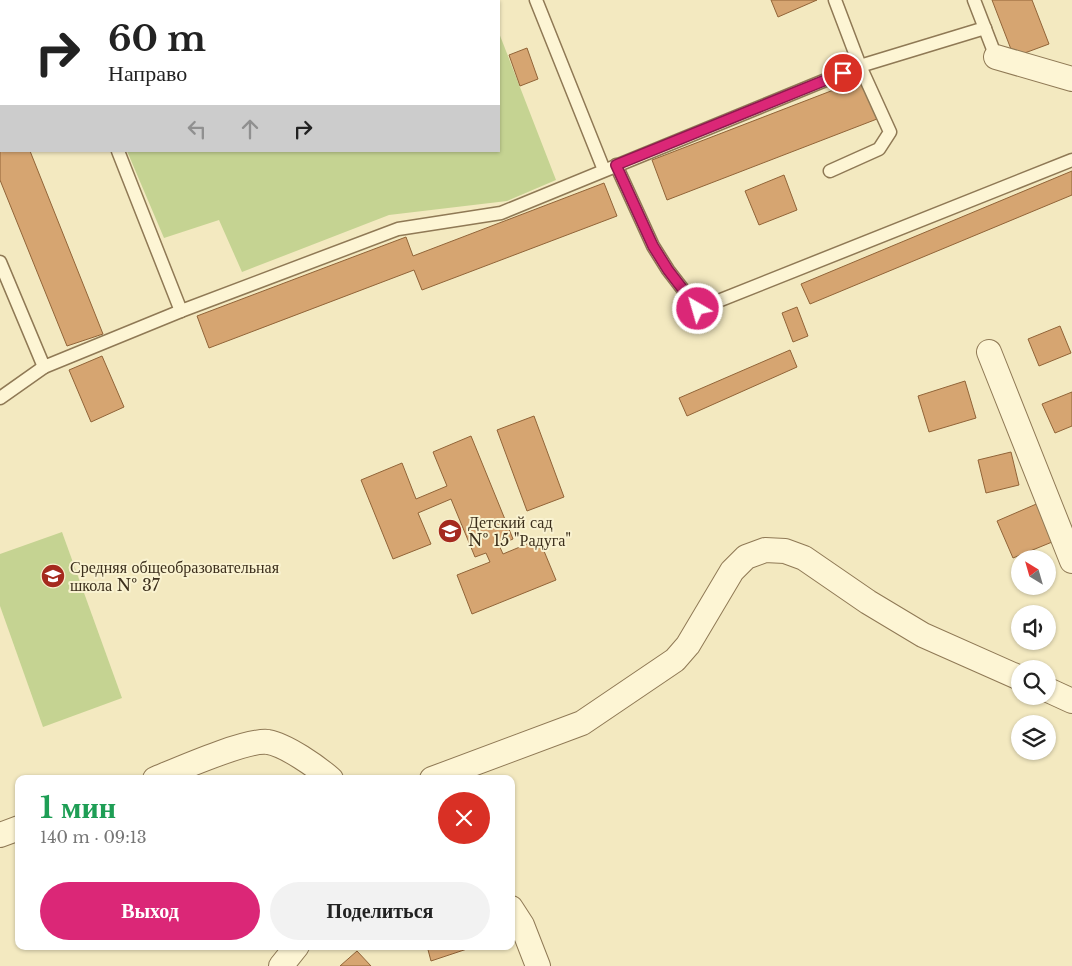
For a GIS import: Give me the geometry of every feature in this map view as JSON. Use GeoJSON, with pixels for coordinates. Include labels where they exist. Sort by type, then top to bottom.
{"type":"FeatureCollection","features":[{"type":"Feature","properties":{"kind":"street"},"geometry":{"type":"LineString","coordinates":[[996,57],[1072,79]]}},
{"type":"Feature","properties":{"kind":"street"},"geometry":{"type":"LineString","coordinates":[[989,352],[1072,561]]}},
{"type":"Feature","properties":{"kind":"street"},"geometry":{"type":"LineString","coordinates":[[443,775],[582,723],[597,714],[674,660],[688,645],[732,571],[746,557],[765,550],[784,551],[804,558],[868,602],[923,635],[1011,674]]}},
{"type":"Feature","properties":{"kind":"street"},"geometry":{"type":"LineString","coordinates":[[1056,694],[1072,701]]}},
{"type":"Feature","properties":{"kind":"street"},"geometry":{"type":"LineString","coordinates":[[165,775],[252,744],[266,742],[280,746],[325,775]]}},
{"type":"Feature","properties":{"kind":"street"},"geometry":{"type":"LineString","coordinates":[[0,835],[15,829]]}},
{"type":"Feature","properties":{"kind":"street"},"geometry":{"type":"LineString","coordinates":[[515,914],[522,925],[538,966]]}},
{"type":"Feature","properties":{"kind":"street"},"geometry":{"type":"LineString","coordinates":[[281,966],[294,950]]}},
{"type":"Feature","properties":{"kind":"lane"},"geometry":{"type":"LineString","coordinates":[[536,0],[610,168],[653,246],[668,270],[698,309],[1072,160]]}},
{"type":"Feature","properties":{"kind":"lane"},"geometry":{"type":"LineString","coordinates":[[830,171],[879,149],[890,132],[860,66],[835,0]]}},
{"type":"Feature","properties":{"kind":"lane"},"geometry":{"type":"LineString","coordinates":[[974,0],[996,57]]}},
{"type":"Feature","properties":{"kind":"lane"},"geometry":{"type":"LineString","coordinates":[[0,398],[44,367],[181,311],[398,229],[501,213],[860,66],[985,28]]}},
{"type":"Feature","properties":{"kind":"lane"},"geometry":{"type":"LineString","coordinates":[[118,152],[181,311]]}},
{"type":"Feature","properties":{"kind":"lane"},"geometry":{"type":"LineString","coordinates":[[0,262],[44,367]]}},
{"type":"Feature","properties":{"kind":"green space"},"geometry":{"type":"Polygon","coordinates":[[[500,36],[556,180],[507,201],[389,215],[242,272],[219,220],[164,238],[127,152],[500,152],[500,36]]]}},
{"type":"Feature","properties":{"kind":"green space"},"geometry":{"type":"Polygon","coordinates":[[[62,532],[122,698],[43,727],[0,606],[0,554],[62,532]]]}},
{"type":"Feature","properties":{"kind":"building"},"geometry":{"type":"Polygon","coordinates":[[[771,0],[817,0],[778,17],[771,0]]]}},
{"type":"Feature","properties":{"kind":"building"},"geometry":{"type":"Polygon","coordinates":[[[992,0],[1032,0],[1049,44],[1014,57],[992,0]]]}},
{"type":"Feature","properties":{"kind":"building"},"geometry":{"type":"Polygon","coordinates":[[[527,48],[538,79],[520,86],[509,55],[527,48]]]}},
{"type":"Feature","properties":{"kind":"building"},"geometry":{"type":"Polygon","coordinates":[[[862,79],[877,119],[667,200],[652,160],[862,79]]]}},
{"type":"Feature","properties":{"kind":"building"},"geometry":{"type":"Polygon","coordinates":[[[0,152],[30,152],[103,334],[67,346],[0,180],[0,152]]]}},
{"type":"Feature","properties":{"kind":"building"},"geometry":{"type":"Polygon","coordinates":[[[1072,171],[1072,195],[810,304],[801,284],[1072,171]]]}},
{"type":"Feature","properties":{"kind":"building"},"geometry":{"type":"Polygon","coordinates":[[[784,175],[797,210],[759,225],[745,191],[784,175]]]}},
{"type":"Feature","properties":{"kind":"building"},"geometry":{"type":"Polygon","coordinates":[[[604,183],[617,216],[422,290],[414,270],[209,348],[197,316],[406,237],[413,256],[604,183]]]}},
{"type":"Feature","properties":{"kind":"building"},"geometry":{"type":"Polygon","coordinates":[[[797,307],[808,336],[793,342],[782,313],[797,307]]]}},
{"type":"Feature","properties":{"kind":"building"},"geometry":{"type":"Polygon","coordinates":[[[1060,326],[1071,353],[1039,366],[1028,339],[1060,326]]]}},
{"type":"Feature","properties":{"kind":"building"},"geometry":{"type":"Polygon","coordinates":[[[790,350],[797,367],[687,416],[679,398],[790,350]]]}},
{"type":"Feature","properties":{"kind":"building"},"geometry":{"type":"Polygon","coordinates":[[[102,356],[124,407],[91,422],[69,370],[102,356]]]}},
{"type":"Feature","properties":{"kind":"building"},"geometry":{"type":"Polygon","coordinates":[[[965,381],[976,418],[929,432],[918,396],[965,381]]]}},
{"type":"Feature","properties":{"kind":"building"},"geometry":{"type":"Polygon","coordinates":[[[1072,392],[1072,426],[1055,433],[1042,404],[1072,392]]]}},
{"type":"Feature","properties":{"kind":"building"},"geometry":{"type":"Polygon","coordinates":[[[534,416],[564,497],[527,511],[497,430],[534,416]]]}},
{"type":"Feature","properties":{"kind":"building"},"geometry":{"type":"Polygon","coordinates":[[[471,436],[513,539],[499,545],[503,554],[539,539],[556,580],[472,614],[457,575],[490,562],[486,553],[475,557],[451,499],[418,513],[431,544],[393,559],[361,480],[402,463],[416,499],[447,486],[433,452],[471,436]]]}},
{"type":"Feature","properties":{"kind":"building"},"geometry":{"type":"Polygon","coordinates":[[[1011,452],[1019,485],[986,493],[978,460],[1011,452]]]}},
{"type":"Feature","properties":{"kind":"building"},"geometry":{"type":"Polygon","coordinates":[[[1041,502],[1057,540],[1033,550],[1011,550],[1011,553],[997,521],[1041,502]]]}},
{"type":"Feature","properties":{"kind":"building"},"geometry":{"type":"Polygon","coordinates":[[[428,950],[464,950],[431,961],[428,950]]]}},
{"type":"Feature","properties":{"kind":"building"},"geometry":{"type":"Polygon","coordinates":[[[357,951],[371,966],[340,966],[357,951]]]}},
{"type":"Feature","properties":{"kind":"place","name":"Детский сад № 15 \"Радуга\""},"geometry":{"type":"Point","coordinates":[450,531]}},
{"type":"Feature","properties":{"kind":"place","name":"Средняя общеобразовательная школа № 37"},"geometry":{"type":"Point","coordinates":[53,576]}},
{"type":"Feature","properties":{"kind":"route"},"geometry":{"type":"LineString","coordinates":[[698,309],[668,270],[653,246],[616,165],[843,73]]}}]}
